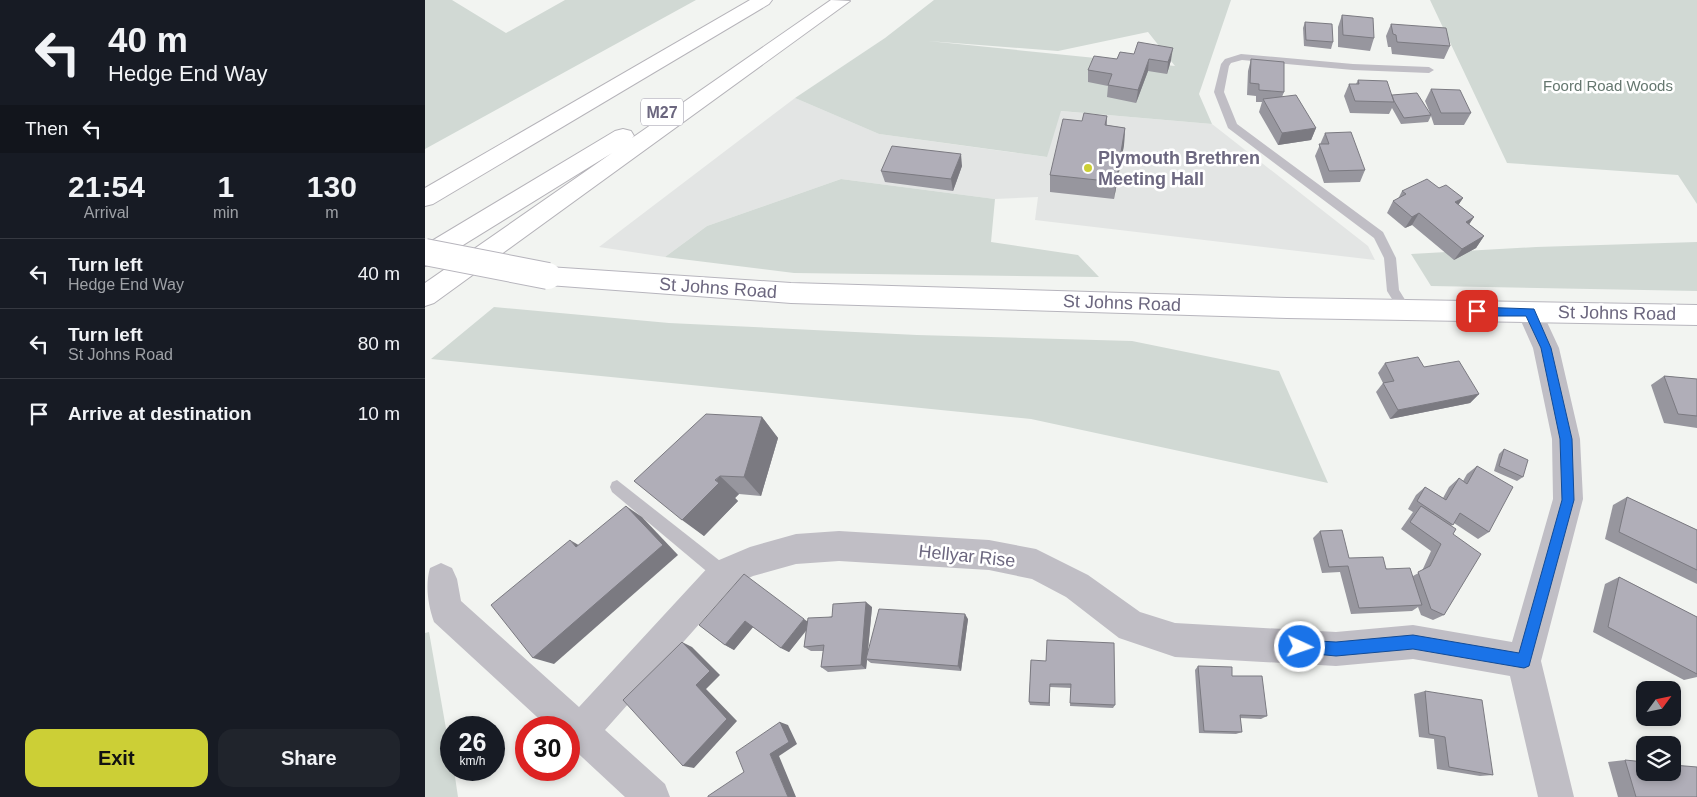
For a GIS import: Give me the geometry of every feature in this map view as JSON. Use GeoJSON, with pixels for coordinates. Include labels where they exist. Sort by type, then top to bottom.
{"type":"FeatureCollection","features":[{"type":"Feature","properties":{"kind":"main road","name":"M27"},"geometry":{"type":"LineString","coordinates":[[425,198],[763,0]]}},
{"type":"Feature","properties":{"kind":"main road","name":"M27"},"geometry":{"type":"LineString","coordinates":[[425,257],[843,1]]}},
{"type":"Feature","properties":{"kind":"main road","name":"M27"},"geometry":{"type":"LineString","coordinates":[[425,296],[843,1]]}},
{"type":"Feature","properties":{"kind":"main road","name":"M27"},"geometry":{"type":"LineString","coordinates":[[425,185],[704,34]]}},
{"type":"Feature","properties":{"kind":"main road","name":"St Johns Road"},"geometry":{"type":"LineString","coordinates":[[425,252],[548,276],[791,293],[1406,311],[1697,315]]}},
{"type":"Feature","properties":{"kind":"street"},"geometry":{"type":"LineString","coordinates":[[1530,312],[1546,348],[1566,439],[1568,500],[1524,661],[1555,797]]}},
{"type":"Feature","properties":{"kind":"street","name":"Hellyar Rise"},"geometry":{"type":"LineString","coordinates":[[581,731],[723,574],[751,562],[796,549],[839,546],[989,555],[1036,564],[1077,586],[1131,626],[1175,640],[1336,649],[1413,642],[1524,661]]}},
{"type":"Feature","properties":{"kind":"street"},"geometry":{"type":"LineString","coordinates":[[441,579],[446,610],[653,797]]}},
{"type":"Feature","properties":{"kind":"lane"},"geometry":{"type":"LineString","coordinates":[[1406,311],[1393,291],[1390,258],[1379,235],[1232,126],[1219,92],[1224,66],[1228,61],[1241,57],[1429,70]]}},
{"type":"Feature","properties":{"kind":"lane"},"geometry":{"type":"LineString","coordinates":[[617,487],[723,574]]}},
{"type":"Feature","properties":{"kind":"shaded area"},"geometry":{"type":"Polygon","coordinates":[[[795,98],[879,134],[1046,157],[1060,111],[1212,124],[1368,246],[1375,260],[1035,220],[1038,197],[995,199],[841,179],[707,226],[665,257],[599,247],[795,98]]]}},
{"type":"Feature","properties":{"kind":"green space"},"geometry":{"type":"Polygon","coordinates":[[[425,0],[452,0],[506,33],[565,0],[696,0],[425,149],[425,0]]]}},
{"type":"Feature","properties":{"kind":"green space"},"geometry":{"type":"Polygon","coordinates":[[[934,0],[1231,0],[1199,94],[1212,124],[1061,111],[1047,157],[879,134],[795,98],[885,38],[934,0]],[[1148,32],[1058,51],[928,41],[1175,66],[1148,32]]]}},
{"type":"Feature","properties":{"kind":"green space","name":"Foord Road Woods"},"geometry":{"type":"Polygon","coordinates":[[[1430,0],[1697,0],[1697,204],[1678,175],[1507,163],[1430,0]]]}},
{"type":"Feature","properties":{"kind":"green space"},"geometry":{"type":"Polygon","coordinates":[[[841,179],[995,199],[991,242],[1078,255],[1099,277],[794,273],[665,257],[707,226],[841,179]]]}},
{"type":"Feature","properties":{"kind":"green space"},"geometry":{"type":"Polygon","coordinates":[[[1697,242],[1697,291],[1431,286],[1411,254],[1536,247],[1697,242]]]}},
{"type":"Feature","properties":{"kind":"green space"},"geometry":{"type":"Polygon","coordinates":[[[494,307],[669,323],[917,335],[1132,341],[1279,371],[1328,483],[1031,419],[431,359],[494,307]]]}},
{"type":"Feature","properties":{"kind":"green space"},"geometry":{"type":"Polygon","coordinates":[[[429,632],[444,716],[440,716],[440,781],[456,781],[458,797],[425,797],[425,633],[429,632]]]}},
{"type":"Feature","properties":{"kind":"building"},"geometry":{"type":"Polygon","coordinates":[[[1342,15],[1373,18],[1374,38],[1343,35],[1342,15]]]}},
{"type":"Feature","properties":{"kind":"building"},"geometry":{"type":"Polygon","coordinates":[[[1305,22],[1332,24],[1333,42],[1306,40],[1305,22]]]}},
{"type":"Feature","properties":{"kind":"building"},"geometry":{"type":"Polygon","coordinates":[[[1391,24],[1446,28],[1450,46],[1397,42],[1391,24]]]}},
{"type":"Feature","properties":{"kind":"building"},"geometry":{"type":"Polygon","coordinates":[[[1138,42],[1173,48],[1168,62],[1149,59],[1138,90],[1108,85],[1112,74],[1088,70],[1094,56],[1117,59],[1120,52],[1134,54],[1138,42]]]}},
{"type":"Feature","properties":{"kind":"building"},"geometry":{"type":"Polygon","coordinates":[[[1251,59],[1284,62],[1284,92],[1259,90],[1259,84],[1250,83],[1251,59]]]}},
{"type":"Feature","properties":{"kind":"building"},"geometry":{"type":"Polygon","coordinates":[[[1358,80],[1387,81],[1394,102],[1355,101],[1349,84],[1359,84],[1358,80]]]}},
{"type":"Feature","properties":{"kind":"building"},"geometry":{"type":"Polygon","coordinates":[[[1431,89],[1460,90],[1471,113],[1441,113],[1431,89]]]}},
{"type":"Feature","properties":{"kind":"building"},"geometry":{"type":"Polygon","coordinates":[[[1417,93],[1431,115],[1404,118],[1392,95],[1417,93]]]}},
{"type":"Feature","properties":{"kind":"building"},"geometry":{"type":"Polygon","coordinates":[[[1296,95],[1316,128],[1282,133],[1263,99],[1296,95]]]}},
{"type":"Feature","properties":{"kind":"building","name":"Plymouth Brethren Meeting Hall"},"geometry":{"type":"Polygon","coordinates":[[[1084,113],[1107,116],[1105,125],[1125,128],[1116,182],[1050,175],[1063,119],[1082,121],[1084,113]]]}},
{"type":"Feature","properties":{"kind":"building"},"geometry":{"type":"Polygon","coordinates":[[[1351,132],[1365,170],[1329,171],[1319,144],[1329,144],[1325,133],[1351,132]]]}},
{"type":"Feature","properties":{"kind":"building"},"geometry":{"type":"Polygon","coordinates":[[[892,146],[961,154],[951,179],[881,171],[892,146]]]}},
{"type":"Feature","properties":{"kind":"building"},"geometry":{"type":"Polygon","coordinates":[[[1427,179],[1439,188],[1446,185],[1463,198],[1455,202],[1474,217],[1466,222],[1484,236],[1462,249],[1419,213],[1412,217],[1393,201],[1406,194],[1402,191],[1427,179]]]}},
{"type":"Feature","properties":{"kind":"building"},"geometry":{"type":"Polygon","coordinates":[[[1418,357],[1424,367],[1459,361],[1479,394],[1398,410],[1383,383],[1394,381],[1385,363],[1418,357]]]}},
{"type":"Feature","properties":{"kind":"building"},"geometry":{"type":"Polygon","coordinates":[[[1664,376],[1697,379],[1697,416],[1678,414],[1664,376]]]}},
{"type":"Feature","properties":{"kind":"building"},"geometry":{"type":"Polygon","coordinates":[[[706,414],[762,417],[744,477],[720,476],[715,480],[719,483],[682,520],[634,481],[706,414]]]}},
{"type":"Feature","properties":{"kind":"building"},"geometry":{"type":"Polygon","coordinates":[[[1504,449],[1528,460],[1523,477],[1499,466],[1504,449]]]}},
{"type":"Feature","properties":{"kind":"building"},"geometry":{"type":"Polygon","coordinates":[[[1477,466],[1513,487],[1489,532],[1460,513],[1453,525],[1417,501],[1425,487],[1446,500],[1459,478],[1467,484],[1477,466]]]}},
{"type":"Feature","properties":{"kind":"building"},"geometry":{"type":"Polygon","coordinates":[[[1627,497],[1697,530],[1697,570],[1619,532],[1627,497]]]}},
{"type":"Feature","properties":{"kind":"building"},"geometry":{"type":"Polygon","coordinates":[[[626,506],[663,545],[533,658],[491,605],[570,540],[576,547],[626,506]]]}},
{"type":"Feature","properties":{"kind":"building"},"geometry":{"type":"Polygon","coordinates":[[[1421,506],[1456,529],[1453,534],[1481,554],[1444,615],[1431,609],[1418,572],[1430,566],[1441,544],[1410,522],[1421,506]]]}},
{"type":"Feature","properties":{"kind":"building"},"geometry":{"type":"Polygon","coordinates":[[[1342,530],[1349,558],[1383,557],[1386,569],[1410,568],[1422,605],[1359,608],[1348,566],[1329,567],[1320,531],[1342,530]]]}},
{"type":"Feature","properties":{"kind":"building"},"geometry":{"type":"Polygon","coordinates":[[[744,574],[804,619],[781,648],[745,621],[725,645],[699,625],[744,574]]]}},
{"type":"Feature","properties":{"kind":"building"},"geometry":{"type":"Polygon","coordinates":[[[1619,577],[1697,617],[1697,674],[1608,627],[1619,577]]]}},
{"type":"Feature","properties":{"kind":"building"},"geometry":{"type":"Polygon","coordinates":[[[866,602],[861,665],[821,667],[824,645],[804,647],[808,618],[832,617],[833,604],[866,602]]]}},
{"type":"Feature","properties":{"kind":"building"},"geometry":{"type":"Polygon","coordinates":[[[879,609],[965,614],[958,666],[866,659],[879,609]]]}},
{"type":"Feature","properties":{"kind":"building"},"geometry":{"type":"Polygon","coordinates":[[[1047,640],[1114,643],[1115,705],[1070,703],[1071,684],[1050,684],[1049,703],[1029,702],[1031,660],[1046,661],[1047,640]]]}},
{"type":"Feature","properties":{"kind":"building"},"geometry":{"type":"Polygon","coordinates":[[[682,642],[710,671],[696,685],[727,719],[683,766],[623,700],[682,642]]]}},
{"type":"Feature","properties":{"kind":"building"},"geometry":{"type":"Polygon","coordinates":[[[1198,666],[1232,667],[1232,676],[1262,676],[1267,716],[1240,715],[1242,732],[1204,731],[1198,666]]]}},
{"type":"Feature","properties":{"kind":"building"},"geometry":{"type":"Polygon","coordinates":[[[1425,691],[1482,700],[1493,775],[1449,767],[1445,737],[1429,734],[1425,691]]]}},
{"type":"Feature","properties":{"kind":"building"},"geometry":{"type":"Polygon","coordinates":[[[780,722],[789,742],[770,754],[788,797],[708,797],[744,772],[736,752],[780,722]]]}},
{"type":"Feature","properties":{"kind":"building"},"geometry":{"type":"Polygon","coordinates":[[[1625,760],[1636,761],[1636,781],[1681,781],[1681,766],[1697,767],[1697,797],[1636,797],[1625,760]]]}},
{"type":"Feature","properties":{"kind":"place","name":"Plymouth Brethren Meeting Hall"},"geometry":{"type":"Point","coordinates":[1088,168]}},
{"type":"Feature","properties":{"kind":"route"},"geometry":{"type":"LineString","coordinates":[[1300,647],[1336,649],[1413,642],[1524,661],[1568,500],[1566,439],[1546,348],[1530,312],[1477,311]]}}]}
